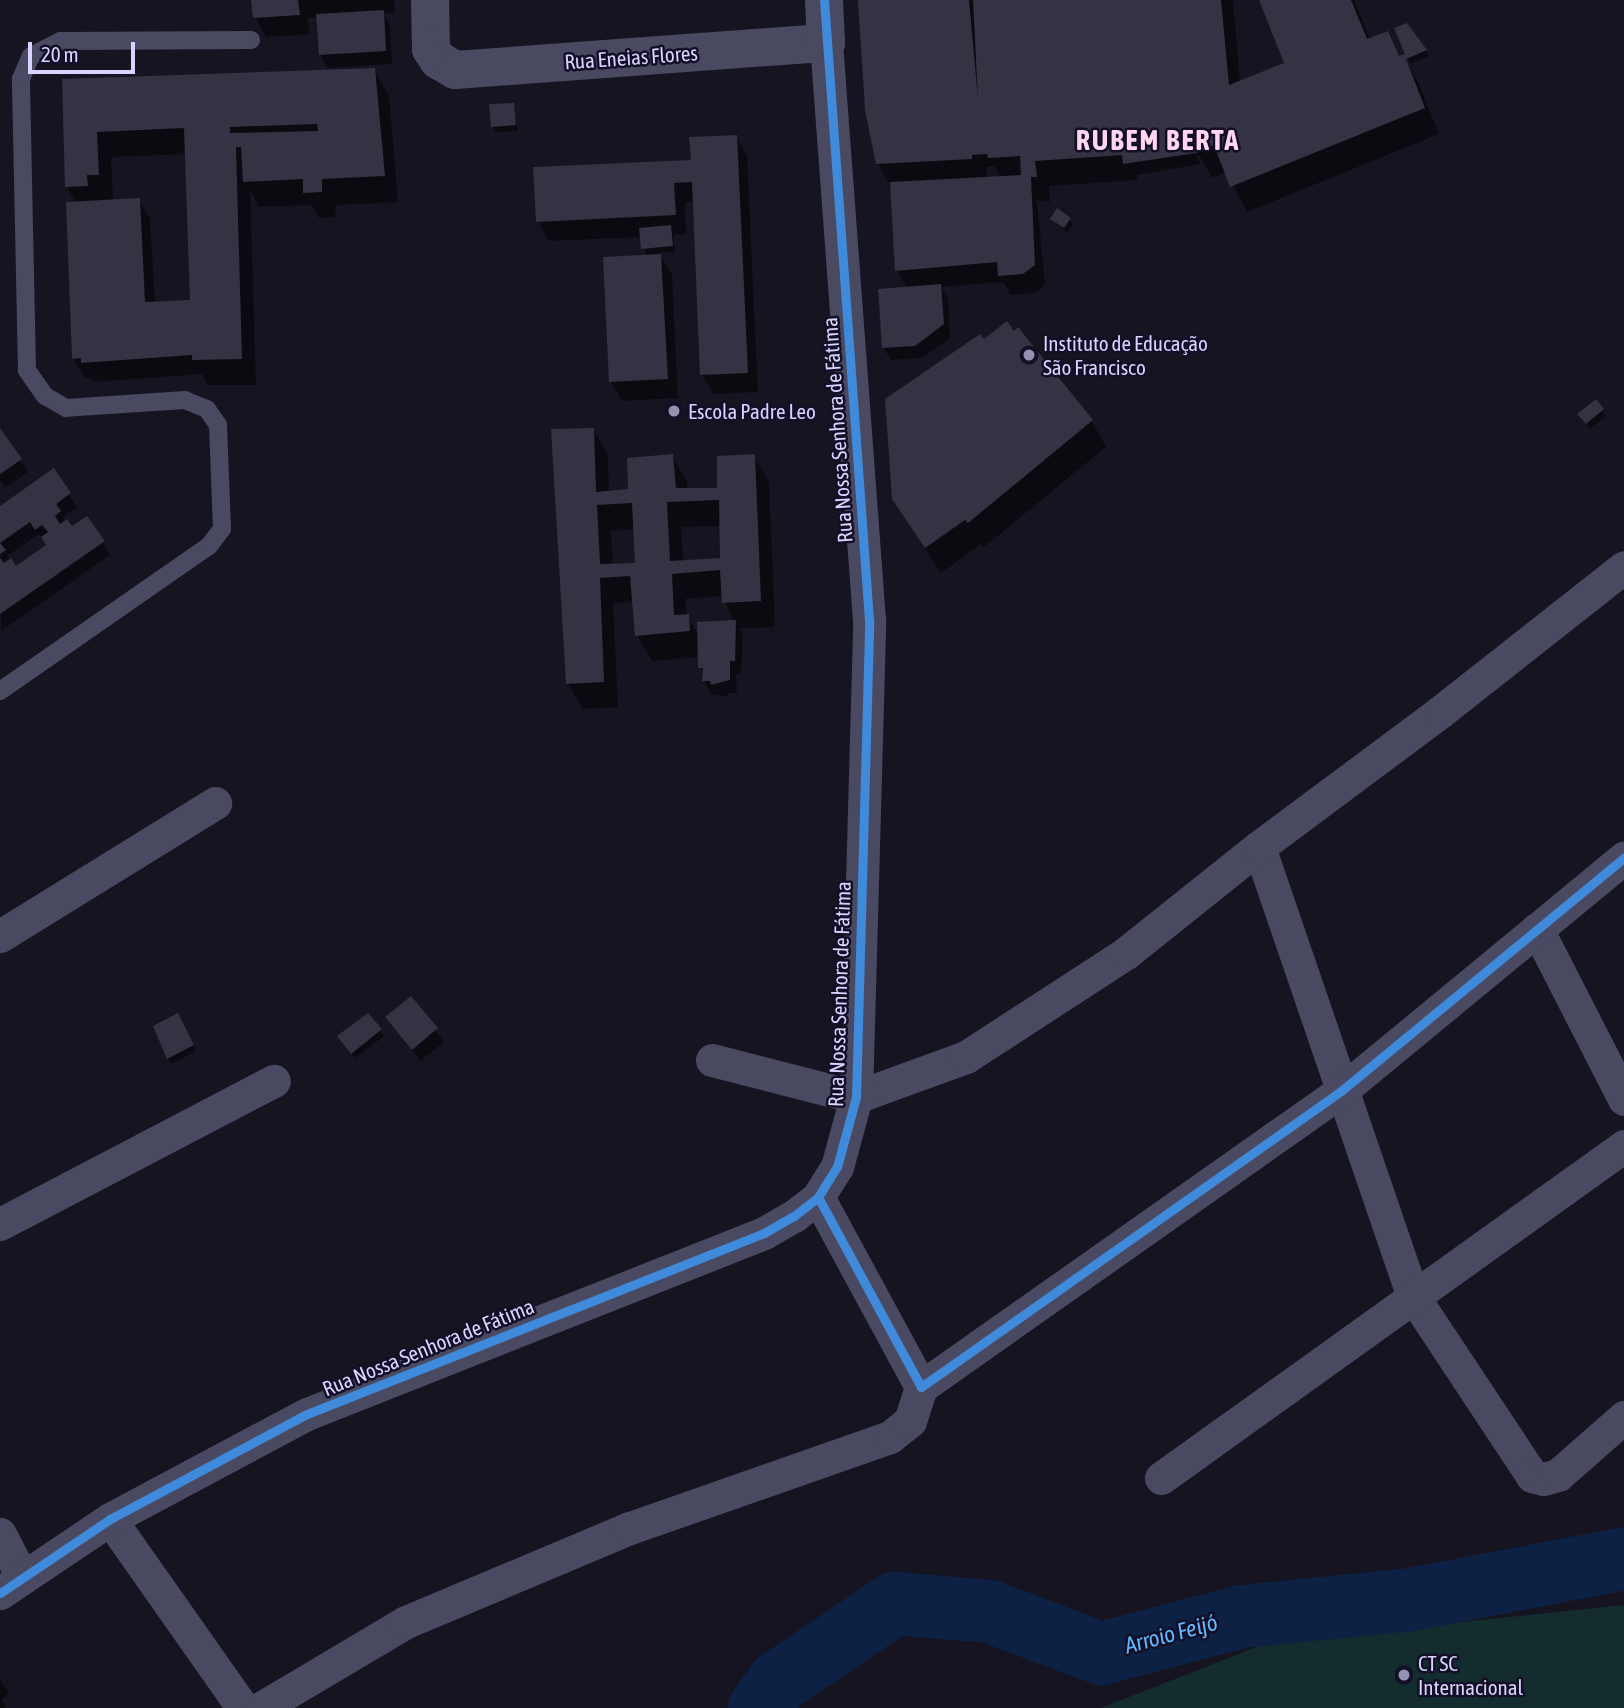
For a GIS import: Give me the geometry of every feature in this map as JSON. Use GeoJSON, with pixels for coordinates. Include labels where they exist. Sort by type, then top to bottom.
{"type":"FeatureCollection","features":[{"type":"Feature","properties":{"kind":"street","name":"Rua Eneias Flores"},"geometry":{"type":"LineString","coordinates":[[430,0],[431,49],[438,60],[456,69],[826,43]]}},
{"type":"Feature","properties":{"kind":"street","name":"Rua Nossa Senhora de Fátima"},"geometry":{"type":"LineString","coordinates":[[11,1585],[110,1519],[307,1413],[764,1233],[794,1216],[818,1197],[837,1167],[856,1097],[869,620],[824,0]]}},
{"type":"Feature","properties":{"kind":"street"},"geometry":{"type":"LineString","coordinates":[[712,1060],[856,1097],[965,1057],[1126,953],[1259,847],[1440,712],[1624,567]]}},
{"type":"Feature","properties":{"kind":"street"},"geometry":{"type":"LineString","coordinates":[[0,936],[215,803]]}},
{"type":"Feature","properties":{"kind":"street"},"geometry":{"type":"LineString","coordinates":[[1259,847],[1413,1296],[1532,1476],[1543,1479],[1558,1475],[1624,1418]]}},
{"type":"Feature","properties":{"kind":"street"},"geometry":{"type":"LineString","coordinates":[[261,1708],[406,1622],[630,1528],[890,1437],[910,1422],[921,1387],[1341,1091],[1624,858]]}},
{"type":"Feature","properties":{"kind":"street"},"geometry":{"type":"LineString","coordinates":[[1537,929],[1624,1099]]}},
{"type":"Feature","properties":{"kind":"street"},"geometry":{"type":"LineString","coordinates":[[0,1224],[274,1081]]}},
{"type":"Feature","properties":{"kind":"street"},"geometry":{"type":"LineString","coordinates":[[1161,1478],[1624,1146]]}},
{"type":"Feature","properties":{"kind":"street"},"geometry":{"type":"LineString","coordinates":[[818,1197],[921,1387]]}},
{"type":"Feature","properties":{"kind":"street"},"geometry":{"type":"LineString","coordinates":[[110,1519],[243,1708]]}},
{"type":"Feature","properties":{"kind":"street"},"geometry":{"type":"LineString","coordinates":[[0,1534],[11,1585]]}},
{"type":"Feature","properties":{"kind":"lane"},"geometry":{"type":"LineString","coordinates":[[0,691],[209,546],[222,529],[218,425],[207,409],[186,400],[66,408],[45,396],[27,370],[21,79],[31,56],[60,41],[251,40]]}},
{"type":"Feature","properties":{"kind":"green space","name":"CT SC Internacional"},"geometry":{"type":"Polygon","coordinates":[[[1624,1605],[1624,1708],[1101,1708],[1269,1642],[1624,1605]]]}},
{"type":"Feature","properties":{"kind":"building"},"geometry":{"type":"Polygon","coordinates":[[[251,0],[298,0],[300,15],[253,18],[251,0]]]}},
{"type":"Feature","properties":{"kind":"building"},"geometry":{"type":"Polygon","coordinates":[[[858,0],[969,0],[978,99],[973,0],[1221,0],[1229,85],[1284,63],[1259,0],[1351,0],[1367,39],[1388,31],[1399,56],[1405,54],[1394,28],[1407,23],[1427,50],[1406,59],[1425,108],[1230,187],[1214,145],[1196,153],[1123,164],[1122,155],[1035,161],[1037,177],[1031,177],[1035,265],[1023,274],[998,276],[997,262],[895,271],[890,182],[1021,175],[1020,156],[988,158],[987,154],[972,155],[972,159],[876,164],[865,110],[858,0]]]}},
{"type":"Feature","properties":{"kind":"building"},"geometry":{"type":"Polygon","coordinates":[[[384,10],[386,51],[319,55],[316,14],[384,10]]]}},
{"type":"Feature","properties":{"kind":"building"},"geometry":{"type":"Polygon","coordinates":[[[375,68],[385,176],[322,179],[322,192],[303,193],[303,179],[243,182],[241,147],[236,147],[242,359],[192,360],[192,355],[81,363],[81,358],[72,359],[66,202],[140,198],[145,302],[190,300],[184,128],[97,132],[99,175],[87,175],[88,186],[65,187],[62,79],[375,68]],[[317,124],[230,127],[230,133],[318,131],[317,124]]]}},
{"type":"Feature","properties":{"kind":"building"},"geometry":{"type":"Polygon","coordinates":[[[514,103],[516,125],[491,127],[489,104],[514,103]]]}},
{"type":"Feature","properties":{"kind":"building"},"geometry":{"type":"Polygon","coordinates":[[[737,135],[748,373],[700,375],[692,182],[674,183],[676,215],[536,222],[533,167],[691,160],[689,137],[737,135]]]}},
{"type":"Feature","properties":{"kind":"building"},"geometry":{"type":"Polygon","coordinates":[[[1057,208],[1071,218],[1064,228],[1050,219],[1057,208]]]}},
{"type":"Feature","properties":{"kind":"building"},"geometry":{"type":"Polygon","coordinates":[[[671,225],[673,246],[641,249],[639,228],[671,225]]]}},
{"type":"Feature","properties":{"kind":"building"},"geometry":{"type":"Polygon","coordinates":[[[661,254],[668,379],[609,382],[603,257],[661,254]]]}},
{"type":"Feature","properties":{"kind":"building"},"geometry":{"type":"Polygon","coordinates":[[[941,284],[944,324],[915,346],[882,348],[878,289],[941,284]]]}},
{"type":"Feature","properties":{"kind":"building"},"geometry":{"type":"Polygon","coordinates":[[[1007,321],[1014,331],[1018,327],[1093,420],[968,523],[965,520],[925,548],[892,499],[885,399],[980,334],[984,339],[1007,321]]]}},
{"type":"Feature","properties":{"kind":"building"},"geometry":{"type":"Polygon","coordinates":[[[1596,399],[1604,409],[1586,424],[1577,414],[1596,399]]]}},
{"type":"Feature","properties":{"kind":"building"},"geometry":{"type":"Polygon","coordinates":[[[0,428],[22,459],[0,474],[0,428]]]}},
{"type":"Feature","properties":{"kind":"building"},"geometry":{"type":"Polygon","coordinates":[[[594,428],[596,492],[628,489],[627,458],[673,454],[676,488],[717,488],[717,456],[755,454],[761,601],[722,603],[720,570],[672,574],[674,615],[689,614],[690,631],[635,636],[630,576],[600,578],[604,682],[566,684],[551,429],[594,428]],[[719,500],[667,502],[670,561],[720,558],[719,500]],[[632,503],[597,505],[600,564],[635,563],[632,503]]]}},
{"type":"Feature","properties":{"kind":"building"},"geometry":{"type":"Polygon","coordinates":[[[54,468],[71,493],[56,504],[61,511],[55,516],[60,524],[67,519],[72,526],[87,516],[105,541],[0,614],[0,558],[4,563],[11,558],[16,566],[46,545],[41,537],[48,532],[42,525],[35,530],[30,522],[0,543],[0,506],[54,468]]]}},
{"type":"Feature","properties":{"kind":"building"},"geometry":{"type":"Polygon","coordinates":[[[0,543],[6,550],[0,554],[0,543]]]}},
{"type":"Feature","properties":{"kind":"building"},"geometry":{"type":"Polygon","coordinates":[[[736,620],[735,661],[730,661],[730,680],[711,685],[710,681],[702,681],[703,668],[698,668],[697,622],[736,620]]]}},
{"type":"Feature","properties":{"kind":"building"},"geometry":{"type":"Polygon","coordinates":[[[411,996],[438,1028],[412,1050],[385,1017],[411,996]]]}},
{"type":"Feature","properties":{"kind":"building"},"geometry":{"type":"Polygon","coordinates":[[[178,1013],[194,1045],[167,1059],[153,1026],[178,1013]]]}},
{"type":"Feature","properties":{"kind":"building"},"geometry":{"type":"Polygon","coordinates":[[[368,1013],[382,1029],[351,1054],[337,1036],[368,1013]]]}},
{"type":"Feature","properties":{"kind":"waterway","name":"Arroio Feijó"},"geometry":{"type":"LineString","coordinates":[[759,1708],[777,1682],[894,1603],[989,1611],[1101,1653],[1241,1616],[1410,1599],[1624,1558]]}},
{"type":"Feature","properties":{"kind":"cycle path"},"geometry":{"type":"LineString","coordinates":[[0,1593],[110,1519],[307,1414],[764,1233],[794,1216],[818,1197],[837,1167],[856,1097],[869,620],[824,0]]}},
{"type":"Feature","properties":{"kind":"cycle path"},"geometry":{"type":"LineString","coordinates":[[818,1197],[921,1387],[1341,1091],[1624,858]]}},
{"type":"Feature","properties":{"kind":"place","name":"Instituto de Educação São Francisco"},"geometry":{"type":"Point","coordinates":[1029,355]}},
{"type":"Feature","properties":{"kind":"place","name":"Escola Padre Leo"},"geometry":{"type":"Point","coordinates":[674,411]}},
{"type":"Feature","properties":{"kind":"place","name":"CT SC Internacional"},"geometry":{"type":"Point","coordinates":[1404,1675]}},
{"type":"Feature","properties":{"kind":"district","name":"RUBEM BERTA"},"geometry":{"type":"Point","coordinates":[1158,140]}}]}
